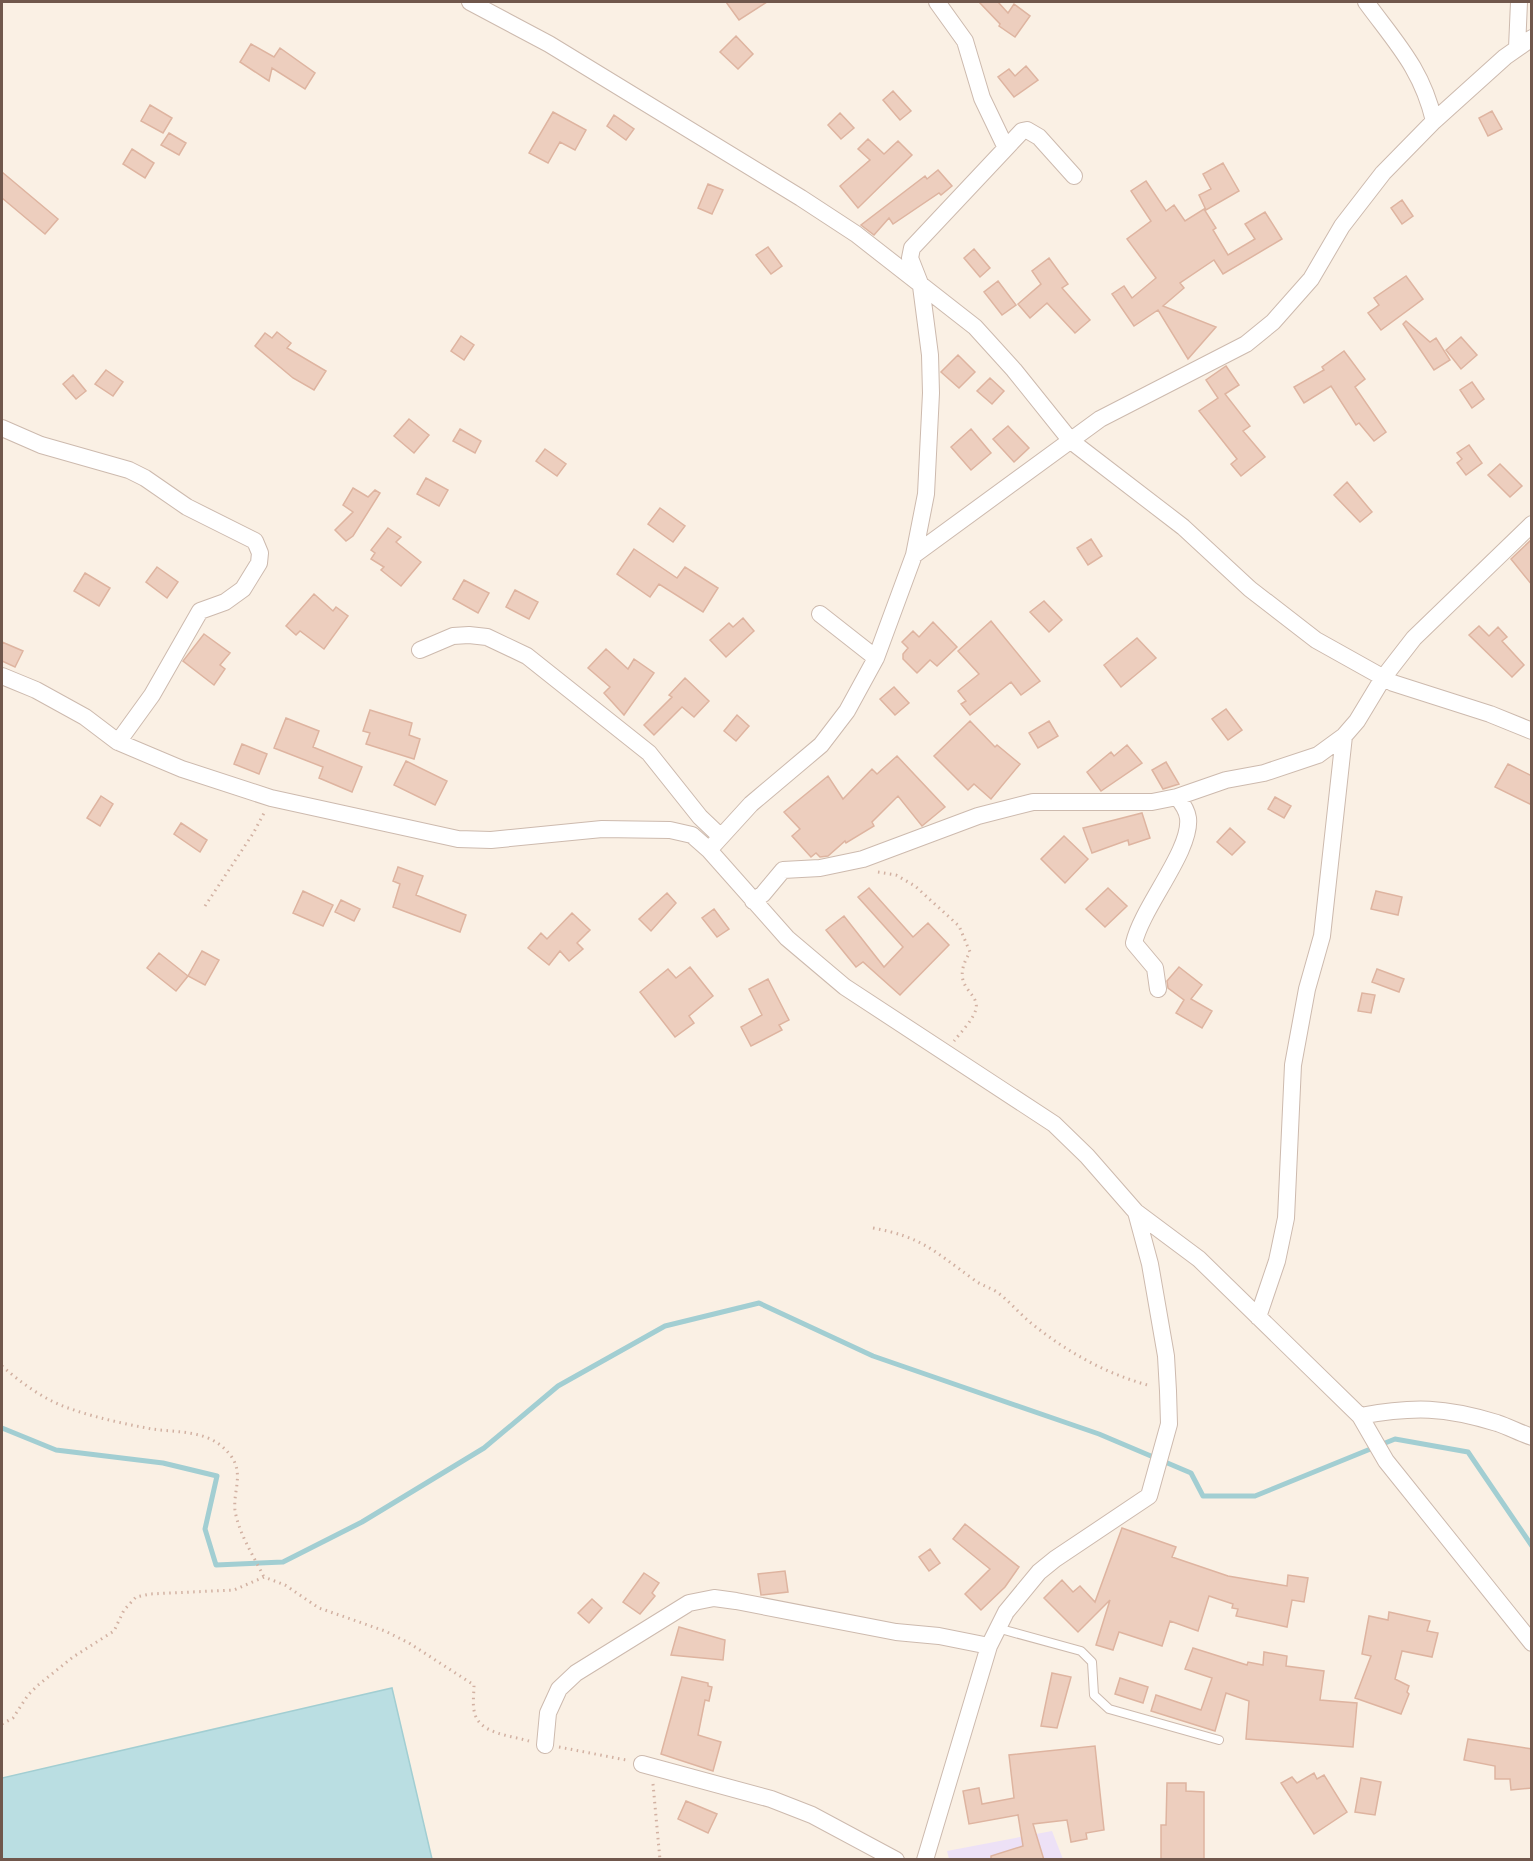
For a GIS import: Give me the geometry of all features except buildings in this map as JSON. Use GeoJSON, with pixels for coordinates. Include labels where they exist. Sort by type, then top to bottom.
{"type":"FeatureCollection","features":[{"type":"Feature","properties":{"kind":"street"},"geometry":{"type":"LineString","coordinates":[[470,2],[549,44],[856,234],[975,327],[1014,370],[1071,441],[1183,527],[1287,619],[1317,640],[1383,678],[1407,688],[1490,714],[1532,731]]}},
{"type":"Feature","properties":{"kind":"street"},"geometry":{"type":"LineString","coordinates":[[937,2],[965,41],[982,98],[1005,146]]}},
{"type":"Feature","properties":{"kind":"street"},"geometry":{"type":"LineString","coordinates":[[1366,2],[1415,66],[1428,95],[1434,121]]}},
{"type":"Feature","properties":{"kind":"street"},"geometry":{"type":"LineString","coordinates":[[1517,48],[1519,2]]}},
{"type":"Feature","properties":{"kind":"street"},"geometry":{"type":"LineString","coordinates":[[914,555],[1100,419],[1246,344],[1273,322],[1311,279],[1359,202],[1434,121],[1517,48],[1532,38]]}},
{"type":"Feature","properties":{"kind":"street"},"geometry":{"type":"LineString","coordinates":[[709,850],[751,804],[821,745],[847,711],[876,658],[914,555],[926,494],[931,393],[930,356],[921,286],[910,258],[912,248],[1005,146],[1022,131],[1033,132],[1074,176]]}},
{"type":"Feature","properties":{"kind":"street"},"geometry":{"type":"LineString","coordinates":[[2,428],[41,445],[129,470],[145,478],[187,507],[255,541],[260,552],[259,563],[243,589],[225,602],[200,612],[152,695],[118,742]]}},
{"type":"Feature","properties":{"kind":"street"},"geometry":{"type":"LineString","coordinates":[[753,901],[763,894],[783,870],[820,868],[863,859],[978,816],[1033,802],[1152,802],[1264,773],[1328,750],[1344,736],[1366,709],[1383,678],[1414,638],[1532,524]]}},
{"type":"Feature","properties":{"kind":"street"},"geometry":{"type":"LineString","coordinates":[[820,614],[876,658]]}},
{"type":"Feature","properties":{"kind":"street"},"geometry":{"type":"LineString","coordinates":[[420,650],[453,636],[469,635],[487,637],[527,656],[649,753],[700,817],[720,836]]}},
{"type":"Feature","properties":{"kind":"street"},"geometry":{"type":"LineString","coordinates":[[2,676],[36,690],[85,717],[118,742],[182,769],[271,798],[458,839],[491,840],[602,829],[670,830],[692,835],[709,850],[787,938],[845,987],[1054,1124],[1087,1156],[1136,1212],[1199,1259],[1363,1423],[1386,1461],[1532,1643]]}},
{"type":"Feature","properties":{"kind":"street"},"geometry":{"type":"LineString","coordinates":[[1258,1317],[1275,1270],[1286,1218],[1293,1065],[1307,989],[1322,936],[1344,736]]}},
{"type":"Feature","properties":{"kind":"street"},"geometry":{"type":"LineString","coordinates":[[1158,989],[1155,968],[1134,943],[1186,838],[1188,815],[1177,797]]}},
{"type":"Feature","properties":{"kind":"street"},"geometry":{"type":"LineString","coordinates":[[925,1860],[989,1646],[1013,1603],[1039,1572],[1149,1496],[1169,1424],[1166,1356],[1150,1264],[1136,1212]]}},
{"type":"Feature","properties":{"kind":"street"},"geometry":{"type":"LineString","coordinates":[[1363,1423],[1400,1408],[1431,1408],[1528,1432]]}},
{"type":"Feature","properties":{"kind":"street"},"geometry":{"type":"LineString","coordinates":[[545,1745],[548,1713],[559,1689],[576,1673],[606,1653],[689,1603],[714,1598],[736,1600],[896,1632],[939,1636],[989,1646]]}},
{"type":"Feature","properties":{"kind":"street"},"geometry":{"type":"LineString","coordinates":[[642,1764],[771,1799],[812,1815],[896,1860]]}},
{"type":"Feature","properties":{"kind":"lane"},"geometry":{"type":"LineString","coordinates":[[998,1628],[1081,1651],[1092,1662],[1094,1695],[1109,1709],[1220,1740]]}},
{"type":"Feature","properties":{"kind":"path"},"geometry":{"type":"LineString","coordinates":[[205,906],[254,832],[271,798]]}},
{"type":"Feature","properties":{"kind":"path"},"geometry":{"type":"LineString","coordinates":[[863,859],[877,872],[896,875],[915,886],[959,926],[964,937],[970,952],[961,975],[963,987],[975,1001],[976,1008],[946,1053]]}},
{"type":"Feature","properties":{"kind":"path"},"geometry":{"type":"LineString","coordinates":[[873,1228],[900,1233],[924,1242],[974,1281],[998,1293],[1052,1339],[1097,1367],[1129,1380],[1167,1391]]}},
{"type":"Feature","properties":{"kind":"path"},"geometry":{"type":"LineString","coordinates":[[2,1366],[17,1379],[68,1408],[154,1429],[191,1432],[211,1440],[225,1450],[238,1472],[235,1509],[264,1575],[285,1585],[319,1608],[385,1631],[435,1658],[474,1685],[474,1711],[479,1722],[498,1733],[545,1745],[642,1764],[655,1788],[660,1860]]}},
{"type":"Feature","properties":{"kind":"path"},"geometry":{"type":"LineString","coordinates":[[2,1724],[13,1718],[37,1686],[74,1657],[114,1632],[124,1610],[136,1598],[159,1593],[234,1590],[264,1575]]}},
{"type":"Feature","properties":{"kind":"shaded area"},"geometry":{"type":"Polygon","coordinates":[[[1052,1831],[1063,1859],[949,1859],[947,1851],[1052,1831]]]}},
{"type":"Feature","properties":{"kind":"water"},"geometry":{"type":"Polygon","coordinates":[[[392,1688],[432,1859],[2,1859],[2,1778],[392,1688]]]}},
{"type":"Feature","properties":{"kind":"waterway"},"geometry":{"type":"LineString","coordinates":[[2,1428],[56,1450],[163,1463],[217,1476],[205,1529],[216,1565],[283,1562],[362,1522],[484,1448],[558,1386],[665,1326],[759,1303],[873,1356],[1099,1434],[1191,1473],[1203,1496],[1255,1496],[1395,1439],[1468,1452],[1532,1546]]}}]}
